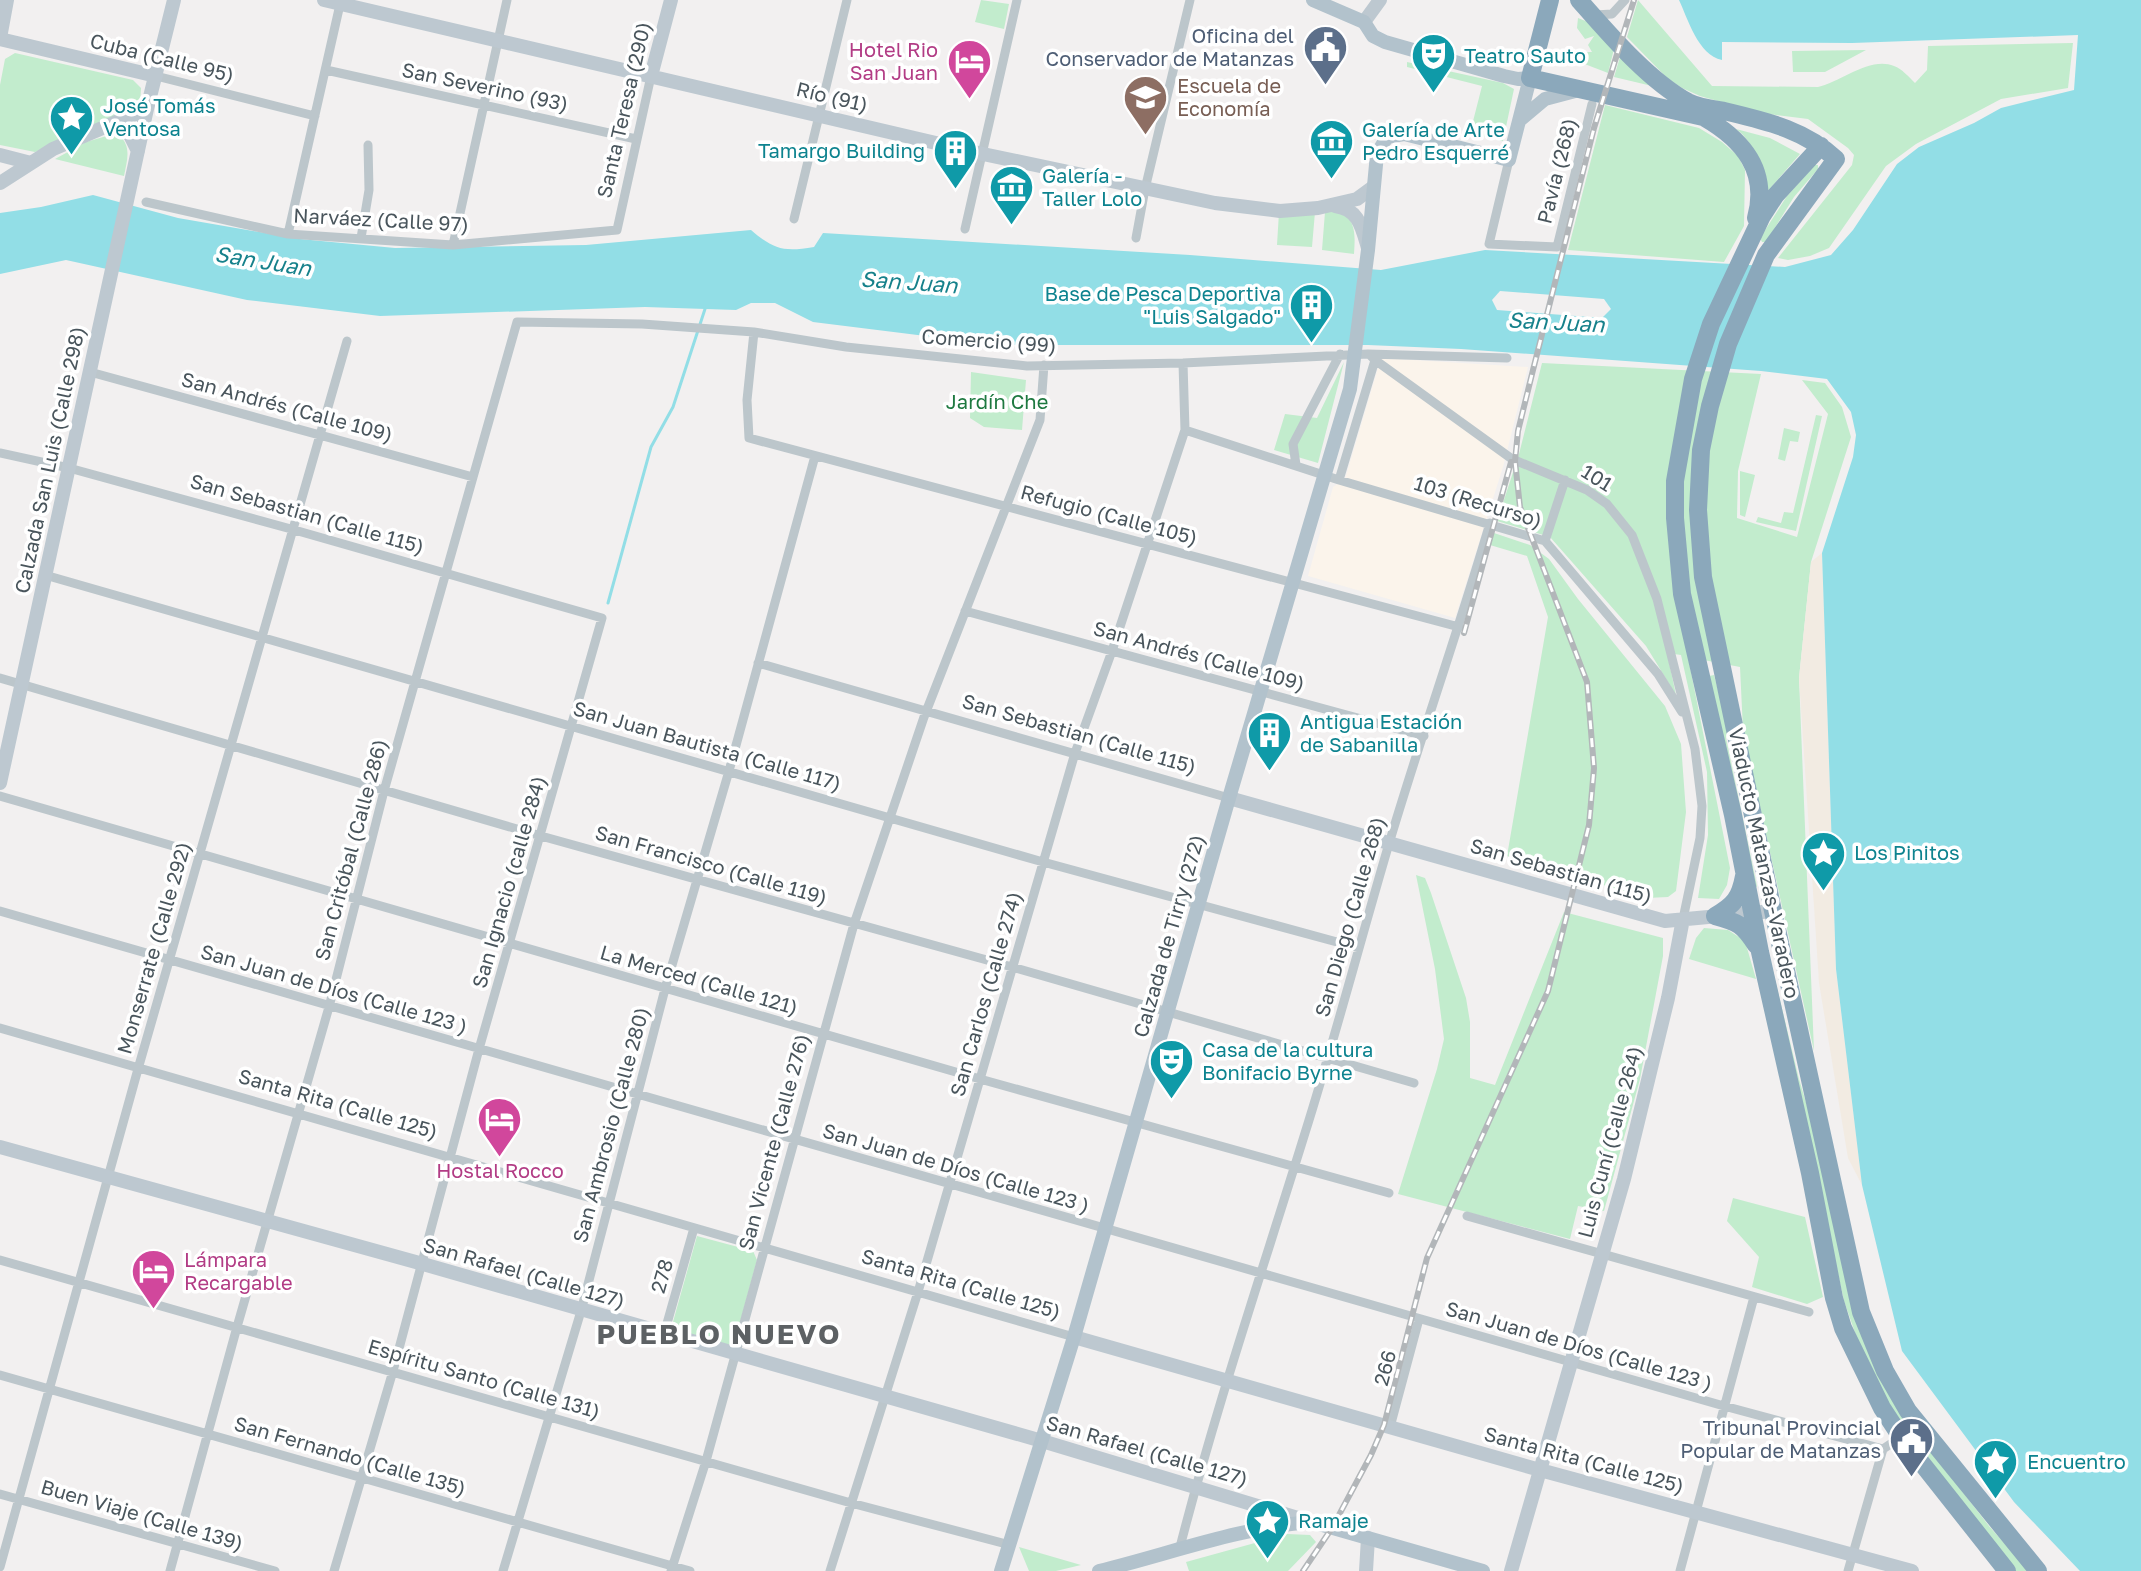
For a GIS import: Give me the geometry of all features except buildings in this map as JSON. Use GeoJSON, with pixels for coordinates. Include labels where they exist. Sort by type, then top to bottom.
{"type":"FeatureCollection","features":[{"type":"Feature","properties":{"kind":"highway"},"geometry":{"type":"LineString","coordinates":[[1550,0],[1530,78],[1588,96],[1771,133],[1817,150]]}},
{"type":"Feature","properties":{"kind":"highway"},"geometry":{"type":"LineString","coordinates":[[1585,7],[1655,77],[1690,103],[1773,123],[1799,133],[1817,150]]}},
{"type":"Feature","properties":{"kind":"highway"},"geometry":{"type":"LineString","coordinates":[[1705,118],[1727,131],[1738,143],[1759,177],[1761,197],[1743,254]]}},
{"type":"Feature","properties":{"kind":"highway","name":"Viaducto Matanzas-Varadero"},"geometry":{"type":"LineString","coordinates":[[2007,1571],[1901,1437],[1882,1408],[1843,1328],[1682,594],[1675,481],[1693,379],[1706,338],[1743,254],[1775,196],[1817,150],[1833,163],[1766,255],[1728,344],[1717,380],[1701,450],[1698,510],[1703,577],[1773,911],[1858,1298],[1868,1331],[1885,1371],[1908,1411],[2038,1571]]}},
{"type":"Feature","properties":{"kind":"highway"},"geometry":{"type":"LineString","coordinates":[[1715,916],[1732,907],[1740,896],[1745,871]]}},
{"type":"Feature","properties":{"kind":"highway"},"geometry":{"type":"LineString","coordinates":[[1715,916],[1737,922],[1748,931],[1760,952]]}},
{"type":"Feature","properties":{"kind":"main road"},"geometry":{"type":"LineString","coordinates":[[1313,0],[1364,22],[1373,36],[1402,47],[1504,76],[1530,78],[1509,160],[1404,134],[1393,134],[1381,143],[1372,188]]}},
{"type":"Feature","properties":{"kind":"main road"},"geometry":{"type":"LineString","coordinates":[[1520,120],[1549,97],[1588,96]]}},
{"type":"Feature","properties":{"kind":"main road","name":"Calzada de Tirry (272)"},"geometry":{"type":"LineString","coordinates":[[1006,1568],[1010,1545],[1074,1337],[1355,368],[1372,188]]}},
{"type":"Feature","properties":{"kind":"main road"},"geometry":{"type":"LineString","coordinates":[[1107,1570],[1271,1526],[1312,1522],[1483,1571]]}},
{"type":"Feature","properties":{"kind":"street"},"geometry":{"type":"LineString","coordinates":[[0,38],[7,0]]}},
{"type":"Feature","properties":{"kind":"street","name":"Calzada San Luis (Calle 298)"},"geometry":{"type":"LineString","coordinates":[[0,783],[147,109],[174,0]]}},
{"type":"Feature","properties":{"kind":"street","name":"Río (91)"},"geometry":{"type":"LineString","coordinates":[[324,0],[983,154],[1240,208],[1294,210],[1334,206],[1357,199],[1372,188]]}},
{"type":"Feature","properties":{"kind":"street"},"geometry":{"type":"LineString","coordinates":[[453,245],[507,0]]}},
{"type":"Feature","properties":{"kind":"street","name":"Santa Teresa (290)"},"geometry":{"type":"LineString","coordinates":[[617,230],[671,0]]}},
{"type":"Feature","properties":{"kind":"street"},"geometry":{"type":"LineString","coordinates":[[794,219],[847,0]]}},
{"type":"Feature","properties":{"kind":"street"},"geometry":{"type":"LineString","coordinates":[[965,229],[1017,0]]}},
{"type":"Feature","properties":{"kind":"street"},"geometry":{"type":"LineString","coordinates":[[1136,238],[1190,0]]}},
{"type":"Feature","properties":{"kind":"street"},"geometry":{"type":"LineString","coordinates":[[1364,22],[1380,0]]}},
{"type":"Feature","properties":{"kind":"street"},"geometry":{"type":"LineString","coordinates":[[1585,7],[1607,16],[1618,10],[1625,0]]}},
{"type":"Feature","properties":{"kind":"street"},"geometry":{"type":"LineString","coordinates":[[288,234],[340,2]]}},
{"type":"Feature","properties":{"kind":"street","name":"Cuba (Calle 95)"},"geometry":{"type":"LineString","coordinates":[[0,38],[315,116]]}},
{"type":"Feature","properties":{"kind":"street","name":"San Severino (93)"},"geometry":{"type":"LineString","coordinates":[[326,70],[636,139]]}},
{"type":"Feature","properties":{"kind":"street","name":"Pavía (268)"},"geometry":{"type":"LineString","coordinates":[[1509,160],[1489,244],[1557,247],[1588,96]]}},
{"type":"Feature","properties":{"kind":"street"},"geometry":{"type":"LineString","coordinates":[[0,183],[53,149],[147,109]]}},
{"type":"Feature","properties":{"kind":"street"},"geometry":{"type":"LineString","coordinates":[[100,127],[118,127],[129,133],[138,152]]}},
{"type":"Feature","properties":{"kind":"street"},"geometry":{"type":"LineString","coordinates":[[361,238],[369,190],[368,145]]}},
{"type":"Feature","properties":{"kind":"street"},"geometry":{"type":"LineString","coordinates":[[0,155],[31,163]]}},
{"type":"Feature","properties":{"kind":"street","name":"Narváez (Calle 97)"},"geometry":{"type":"LineString","coordinates":[[146,202],[288,234],[453,245],[617,230]]}},
{"type":"Feature","properties":{"kind":"street"},"geometry":{"type":"LineString","coordinates":[[1334,206],[1346,208],[1357,217],[1368,250]]}},
{"type":"Feature","properties":{"kind":"street","name":"Comercio (99)"},"geometry":{"type":"LineString","coordinates":[[517,322],[642,324],[754,332],[846,347],[1027,366],[1183,363],[1340,354],[1507,358]]}},
{"type":"Feature","properties":{"kind":"street","name":"San Critóbal (Calle 286)"},"geometry":{"type":"LineString","coordinates":[[170,1571],[329,1007],[384,791],[517,322]]}},
{"type":"Feature","properties":{"kind":"street","name":"Refugio (Calle 105)"},"geometry":{"type":"LineString","coordinates":[[754,332],[747,400],[749,438],[1459,627]]}},
{"type":"Feature","properties":{"kind":"street","name":"Monserrate (Calle 292)"},"geometry":{"type":"LineString","coordinates":[[0,1567],[138,1069],[347,341]]}},
{"type":"Feature","properties":{"kind":"street"},"geometry":{"type":"LineString","coordinates":[[1296,465],[1293,444],[1340,354]]}},
{"type":"Feature","properties":{"kind":"street"},"geometry":{"type":"LineString","coordinates":[[1339,480],[1372,357]]}},
{"type":"Feature","properties":{"kind":"street","name":"101"},"geometry":{"type":"LineString","coordinates":[[1372,357],[1512,459],[1587,490],[1607,504],[1632,535],[1657,599],[1685,718]]}},
{"type":"Feature","properties":{"kind":"street"},"geometry":{"type":"LineString","coordinates":[[1183,363],[1185,430]]}},
{"type":"Feature","properties":{"kind":"street","name":"San Vicente (Calle 276)"},"geometry":{"type":"LineString","coordinates":[[672,1568],[706,1461],[854,924],[927,710],[1040,420],[1044,365]]}},
{"type":"Feature","properties":{"kind":"street","name":"San Andrés (Calle 109)"},"geometry":{"type":"LineString","coordinates":[[90,372],[473,477]]}},
{"type":"Feature","properties":{"kind":"street","name":"103 (Recurso)"},"geometry":{"type":"LineString","coordinates":[[1185,430],[1339,480],[1545,541],[1658,674],[1685,718]]}},
{"type":"Feature","properties":{"kind":"street","name":"San Carlos (Calle 274)"},"geometry":{"type":"LineString","coordinates":[[830,1571],[918,1292],[1075,753],[1185,430]]}},
{"type":"Feature","properties":{"kind":"street","name":"San Sebastian (Calle 115)"},"geometry":{"type":"LineString","coordinates":[[0,453],[69,468],[602,618]]}},
{"type":"Feature","properties":{"kind":"street","name":"San Ambrosio (Calle 280)"},"geometry":{"type":"LineString","coordinates":[[503,1571],[581,1311],[665,989],[729,771],[815,456]]}},
{"type":"Feature","properties":{"kind":"street"},"geometry":{"type":"LineString","coordinates":[[1545,541],[1565,480]]}},
{"type":"Feature","properties":{"kind":"street","name":"San Diego (Calle 268)"},"geometry":{"type":"LineString","coordinates":[[1179,1551],[1259,1273],[1328,1060],[1389,845],[1490,523]]}},
{"type":"Feature","properties":{"kind":"street","name":"San Juan Bautista (Calle 117)"},"geometry":{"type":"LineString","coordinates":[[45,575],[1043,862],[1359,948]]}},
{"type":"Feature","properties":{"kind":"street","name":"San Andrés (Calle 109)"},"geometry":{"type":"LineString","coordinates":[[965,611],[1424,736]]}},
{"type":"Feature","properties":{"kind":"street","name":"San Ignacio (calle 284)"},"geometry":{"type":"LineString","coordinates":[[334,1571],[393,1371],[479,1049],[602,618]]}},
{"type":"Feature","properties":{"kind":"street","name":"San Sebastian (Calle 115)"},"geometry":{"type":"LineString","coordinates":[[758,663],[1389,845]]}},
{"type":"Feature","properties":{"kind":"street","name":"San Francisco (Calle 119)"},"geometry":{"type":"LineString","coordinates":[[0,678],[541,836],[1414,1083]]}},
{"type":"Feature","properties":{"kind":"street","name":"Luis Cuní (Calle 264)"},"geometry":{"type":"LineString","coordinates":[[1511,1571],[1624,1179],[1668,998],[1700,838],[1702,806],[1695,749],[1685,718]]}},
{"type":"Feature","properties":{"kind":"street","name":"La Merced (Calle 121)"},"geometry":{"type":"LineString","coordinates":[[0,796],[822,1034],[1389,1193]]}},
{"type":"Feature","properties":{"kind":"street","name":"San Sebastian (115)"},"geometry":{"type":"LineString","coordinates":[[1389,845],[1665,921],[1773,911]]}},
{"type":"Feature","properties":{"kind":"street","name":"San Juan de Díos (Calle 123 )"},"geometry":{"type":"LineString","coordinates":[[0,911],[1571,1364],[1883,1449]]}},
{"type":"Feature","properties":{"kind":"street","name":"Santa Rita (Calle 125)"},"geometry":{"type":"LineString","coordinates":[[0,1028],[1540,1470],[1912,1571]]}},
{"type":"Feature","properties":{"kind":"street","name":"San Rafael (Calle 127)"},"geometry":{"type":"LineString","coordinates":[[0,1147],[423,1264],[1196,1485],[1312,1522]]}},
{"type":"Feature","properties":{"kind":"street"},"geometry":{"type":"LineString","coordinates":[[1467,1216],[1809,1312]]}},
{"type":"Feature","properties":{"kind":"street","name":"278"},"geometry":{"type":"LineString","coordinates":[[664,1334],[694,1228]]}},
{"type":"Feature","properties":{"kind":"street","name":"Espíritu Santo (Calle 131)"},"geometry":{"type":"LineString","coordinates":[[0,1260],[851,1503],[1010,1545]]}},
{"type":"Feature","properties":{"kind":"street"},"geometry":{"type":"LineString","coordinates":[[1680,1571],[1754,1297]]}},
{"type":"Feature","properties":{"kind":"street","name":"266"},"geometry":{"type":"LineString","coordinates":[[1390,1427],[1419,1319]]}},
{"type":"Feature","properties":{"kind":"street","name":"San Fernando (Calle 135)"},"geometry":{"type":"LineString","coordinates":[[0,1375],[690,1571]]}},
{"type":"Feature","properties":{"kind":"street"},"geometry":{"type":"LineString","coordinates":[[1848,1571],[1883,1449],[1901,1437]]}},
{"type":"Feature","properties":{"kind":"street","name":"Buen Viaje (Calle 139)"},"geometry":{"type":"LineString","coordinates":[[0,1494],[275,1571]]}},
{"type":"Feature","properties":{"kind":"street"},"geometry":{"type":"LineString","coordinates":[[1366,1571],[1368,1538]]}},
{"type":"Feature","properties":{"kind":"shaded area"},"geometry":{"type":"Polygon","coordinates":[[[1381,358],[1528,367],[1503,467],[1455,618],[1308,576],[1333,487],[1345,479],[1381,358]]]}},
{"type":"Feature","properties":{"kind":"green space"},"geometry":{"type":"Polygon","coordinates":[[[981,0],[1009,4],[1004,29],[975,22],[981,0]]]}},
{"type":"Feature","properties":{"kind":"green space"},"geometry":{"type":"Polygon","coordinates":[[[1638,0],[1712,86],[1818,87],[1875,64],[1894,66],[1915,83],[1927,70],[1928,46],[2073,43],[2068,88],[2001,99],[1916,144],[1886,166],[1829,248],[1810,256],[1788,260],[1778,258],[1852,165],[1854,155],[1808,119],[1760,113],[1700,96],[1667,78],[1627,37],[1638,0]]]}},
{"type":"Feature","properties":{"kind":"green space"},"geometry":{"type":"Polygon","coordinates":[[[1578,18],[1588,22],[1614,49],[1608,73],[1556,53],[1557,49],[1577,50],[1578,58],[1583,52],[1592,52],[1588,45],[1594,36],[1585,39],[1577,28],[1578,18]]]}},
{"type":"Feature","properties":{"kind":"green space"},"geometry":{"type":"Polygon","coordinates":[[[1866,50],[1825,72],[1793,72],[1792,51],[1866,50]]]}},
{"type":"Feature","properties":{"kind":"green space"},"geometry":{"type":"Polygon","coordinates":[[[15,53],[133,80],[141,88],[140,105],[35,152],[0,145],[0,85],[5,59],[15,53]]]}},
{"type":"Feature","properties":{"kind":"green space"},"geometry":{"type":"Polygon","coordinates":[[[1620,57],[1652,86],[1614,77],[1620,57]]]}},
{"type":"Feature","properties":{"kind":"green space"},"geometry":{"type":"Polygon","coordinates":[[[1407,62],[1503,83],[1514,89],[1503,141],[1470,133],[1482,86],[1407,67],[1407,62]]]}},
{"type":"Feature","properties":{"kind":"green space"},"geometry":{"type":"Polygon","coordinates":[[[1605,105],[1699,128],[1738,156],[1745,170],[1744,226],[1724,262],[1568,250],[1605,105]]]}},
{"type":"Feature","properties":{"kind":"green space"},"geometry":{"type":"Polygon","coordinates":[[[1736,129],[1770,138],[1800,154],[1767,192],[1753,149],[1736,129]]]}},
{"type":"Feature","properties":{"kind":"green space"},"geometry":{"type":"Polygon","coordinates":[[[119,135],[126,144],[128,154],[124,176],[55,159],[86,142],[119,135]]]}},
{"type":"Feature","properties":{"kind":"green space"},"geometry":{"type":"Polygon","coordinates":[[[1815,165],[1818,169],[1794,197],[1766,242],[1762,242],[1760,238],[1787,196],[1815,165]]]}},
{"type":"Feature","properties":{"kind":"green space"},"geometry":{"type":"Polygon","coordinates":[[[1340,211],[1352,224],[1354,254],[1322,250],[1325,212],[1340,211]]]}},
{"type":"Feature","properties":{"kind":"green space"},"geometry":{"type":"Polygon","coordinates":[[[1279,212],[1315,212],[1312,247],[1277,245],[1279,212]]]}},
{"type":"Feature","properties":{"kind":"green space"},"geometry":{"type":"Polygon","coordinates":[[[1344,362],[1318,463],[1274,450],[1285,414],[1317,418],[1344,362]]]}},
{"type":"Feature","properties":{"kind":"green space"},"geometry":{"type":"Polygon","coordinates":[[[1542,363],[1761,374],[1738,471],[1737,518],[1797,537],[1828,414],[1802,380],[1825,383],[1842,407],[1851,437],[1811,562],[1799,678],[1814,1051],[1743,730],[1740,667],[1688,657],[1730,868],[1727,885],[1719,899],[1698,898],[1708,835],[1707,772],[1681,655],[1667,653],[1676,695],[1646,646],[1550,537],[1497,521],[1519,454],[1542,363]]]}},
{"type":"Feature","properties":{"kind":"green space","name":"Jardín Che"},"geometry":{"type":"Polygon","coordinates":[[[971,372],[1026,380],[1022,430],[984,427],[970,418],[971,372]]]}},
{"type":"Feature","properties":{"kind":"green space"},"geometry":{"type":"Polygon","coordinates":[[[1816,415],[1822,416],[1796,531],[1756,522],[1758,517],[1781,523],[1784,512],[1793,513],[1816,415]]]}},
{"type":"Feature","properties":{"kind":"green space"},"geometry":{"type":"Polygon","coordinates":[[[1784,428],[1800,432],[1798,442],[1790,441],[1785,461],[1778,459],[1784,428]]]}},
{"type":"Feature","properties":{"kind":"green space"},"geometry":{"type":"Polygon","coordinates":[[[1740,471],[1755,475],[1745,517],[1740,515],[1740,471]]]}},
{"type":"Feature","properties":{"kind":"green space"},"geometry":{"type":"Polygon","coordinates":[[[1494,533],[1530,545],[1549,559],[1665,706],[1681,744],[1686,812],[1676,891],[1668,897],[1646,898],[1507,856],[1548,617],[1527,556],[1490,545],[1494,533]]]}},
{"type":"Feature","properties":{"kind":"green space"},"geometry":{"type":"Polygon","coordinates":[[[1714,675],[1728,728],[1726,738],[1757,886],[1755,889],[1709,676],[1714,675]]]}},
{"type":"Feature","properties":{"kind":"green space"},"geometry":{"type":"Polygon","coordinates":[[[1416,875],[1425,878],[1466,998],[1470,1022],[1470,1078],[1495,1085],[1564,912],[1663,938],[1663,956],[1640,1079],[1604,1211],[1578,1206],[1570,1239],[1398,1194],[1444,1039],[1435,969],[1416,875]]]}},
{"type":"Feature","properties":{"kind":"green space"},"geometry":{"type":"Polygon","coordinates":[[[1704,928],[1728,930],[1745,941],[1756,979],[1689,959],[1696,938],[1704,928]]]}},
{"type":"Feature","properties":{"kind":"green space"},"geometry":{"type":"Polygon","coordinates":[[[1764,934],[1799,1079],[1897,1407],[1989,1526],[2029,1571],[2015,1571],[1891,1409],[1859,1344],[1844,1301],[1764,934]]]}},
{"type":"Feature","properties":{"kind":"green space"},"geometry":{"type":"Polygon","coordinates":[[[1733,1198],[1805,1217],[1823,1297],[1807,1304],[1752,1287],[1759,1257],[1727,1221],[1733,1198]]]}},
{"type":"Feature","properties":{"kind":"green space"},"geometry":{"type":"Polygon","coordinates":[[[697,1236],[753,1251],[757,1260],[735,1341],[728,1345],[671,1329],[697,1236]]]}},
{"type":"Feature","properties":{"kind":"green space"},"geometry":{"type":"Polygon","coordinates":[[[1287,1534],[1310,1535],[1316,1542],[1288,1571],[1189,1571],[1186,1562],[1287,1534]]]}},
{"type":"Feature","properties":{"kind":"green space"},"geometry":{"type":"Polygon","coordinates":[[[1019,1547],[1081,1565],[1056,1571],[1029,1571],[1019,1547]]]}},
{"type":"Feature","properties":{"kind":"sand","name":"Los Pinitos"},"geometry":{"type":"Polygon","coordinates":[[[1822,553],[1836,969],[1862,1185],[1848,1158],[1819,983],[1799,678],[1811,562],[1822,553]]]}},
{"type":"Feature","properties":{"kind":"water","name":"San Juan"},"geometry":{"type":"Polygon","coordinates":[[[1679,0],[2141,0],[2141,1571],[2080,1571],[2014,1502],[1902,1351],[1862,1185],[1836,969],[1822,553],[1853,457],[1856,435],[1851,412],[1827,379],[1761,371],[1368,345],[998,345],[813,322],[775,303],[751,303],[736,310],[645,307],[380,316],[247,300],[66,260],[0,274],[0,213],[93,195],[178,218],[300,239],[395,248],[586,245],[751,230],[766,242],[787,249],[814,247],[823,233],[1381,270],[1485,250],[1785,267],[1831,255],[1853,230],[1897,164],[1919,147],[2001,108],[2074,90],[2078,35],[1852,43],[1722,42],[1722,60],[1700,44],[1679,0]]]}},
{"type":"Feature","properties":{"kind":"pier"},"geometry":{"type":"Polygon","coordinates":[[[1500,291],[1604,299],[1611,309],[1602,318],[1497,310],[1492,300],[1500,291]]]}},
{"type":"Feature","properties":{"kind":"waterway"},"geometry":{"type":"LineString","coordinates":[[608,603],[651,447],[673,407],[705,309]]}},
{"type":"Feature","properties":{"kind":"railway"},"geometry":{"type":"LineString","coordinates":[[1303,1571],[1332,1528],[1384,1425],[1427,1258],[1548,991],[1589,825],[1594,768],[1587,682],[1520,507],[1515,461],[1518,431],[1594,128],[1634,0]]}},
{"type":"Feature","properties":{"kind":"railway"},"geometry":{"type":"LineString","coordinates":[[1464,633],[1511,462]]}},
{"type":"Feature","properties":{"kind":"place","name":"Oficina del Conservador de Matanzas"},"geometry":{"type":"Point","coordinates":[1325,86]}},
{"type":"Feature","properties":{"kind":"place","name":"Teatro Sauto"},"geometry":{"type":"Point","coordinates":[1433,95]}},
{"type":"Feature","properties":{"kind":"place","name":"Hotel Rio San Juan"},"geometry":{"type":"Point","coordinates":[969,101]}},
{"type":"Feature","properties":{"kind":"place","name":"Escuela de Economía"},"geometry":{"type":"Point","coordinates":[1146,137]}},
{"type":"Feature","properties":{"kind":"place","name":"José Tomás Ventosa"},"geometry":{"type":"Point","coordinates":[72,157]}},
{"type":"Feature","properties":{"kind":"place","name":"Galería de Arte Pedro Esquerré"},"geometry":{"type":"Point","coordinates":[1331,180]}},
{"type":"Feature","properties":{"kind":"place","name":"Tamargo Building"},"geometry":{"type":"Point","coordinates":[956,190]}},
{"type":"Feature","properties":{"kind":"place","name":"Galería - Taller Lolo"},"geometry":{"type":"Point","coordinates":[1011,226]}},
{"type":"Feature","properties":{"kind":"place","name":"Base de Pesca Deportiva \"Luis Salgado\""},"geometry":{"type":"Point","coordinates":[1312,345]}},
{"type":"Feature","properties":{"kind":"place","name":"Antigua Estación de Sabanilla"},"geometry":{"type":"Point","coordinates":[1269,772]}},
{"type":"Feature","properties":{"kind":"place","name":"Los Pinitos"},"geometry":{"type":"Point","coordinates":[1823,892]}},
{"type":"Feature","properties":{"kind":"place","name":"Casa de la cultura Bonifacio Byrne"},"geometry":{"type":"Point","coordinates":[1171,1101]}},
{"type":"Feature","properties":{"kind":"place","name":"Hostal Rocco"},"geometry":{"type":"Point","coordinates":[500,1158]}},
{"type":"Feature","properties":{"kind":"place","name":"Lámpara Recargable"},"geometry":{"type":"Point","coordinates":[153,1311]}},
{"type":"Feature","properties":{"kind":"place","name":"Tribunal Provincial Popular de Matanzas"},"geometry":{"type":"Point","coordinates":[1912,1479]}},
{"type":"Feature","properties":{"kind":"place","name":"Encuentro"},"geometry":{"type":"Point","coordinates":[1996,1501]}},
{"type":"Feature","properties":{"kind":"place","name":"Ramaje"},"geometry":{"type":"Point","coordinates":[1267,1560]}},
{"type":"Feature","properties":{"kind":"district","name":"PUEBLO NUEVO"},"geometry":{"type":"Point","coordinates":[719,1334]}}]}
